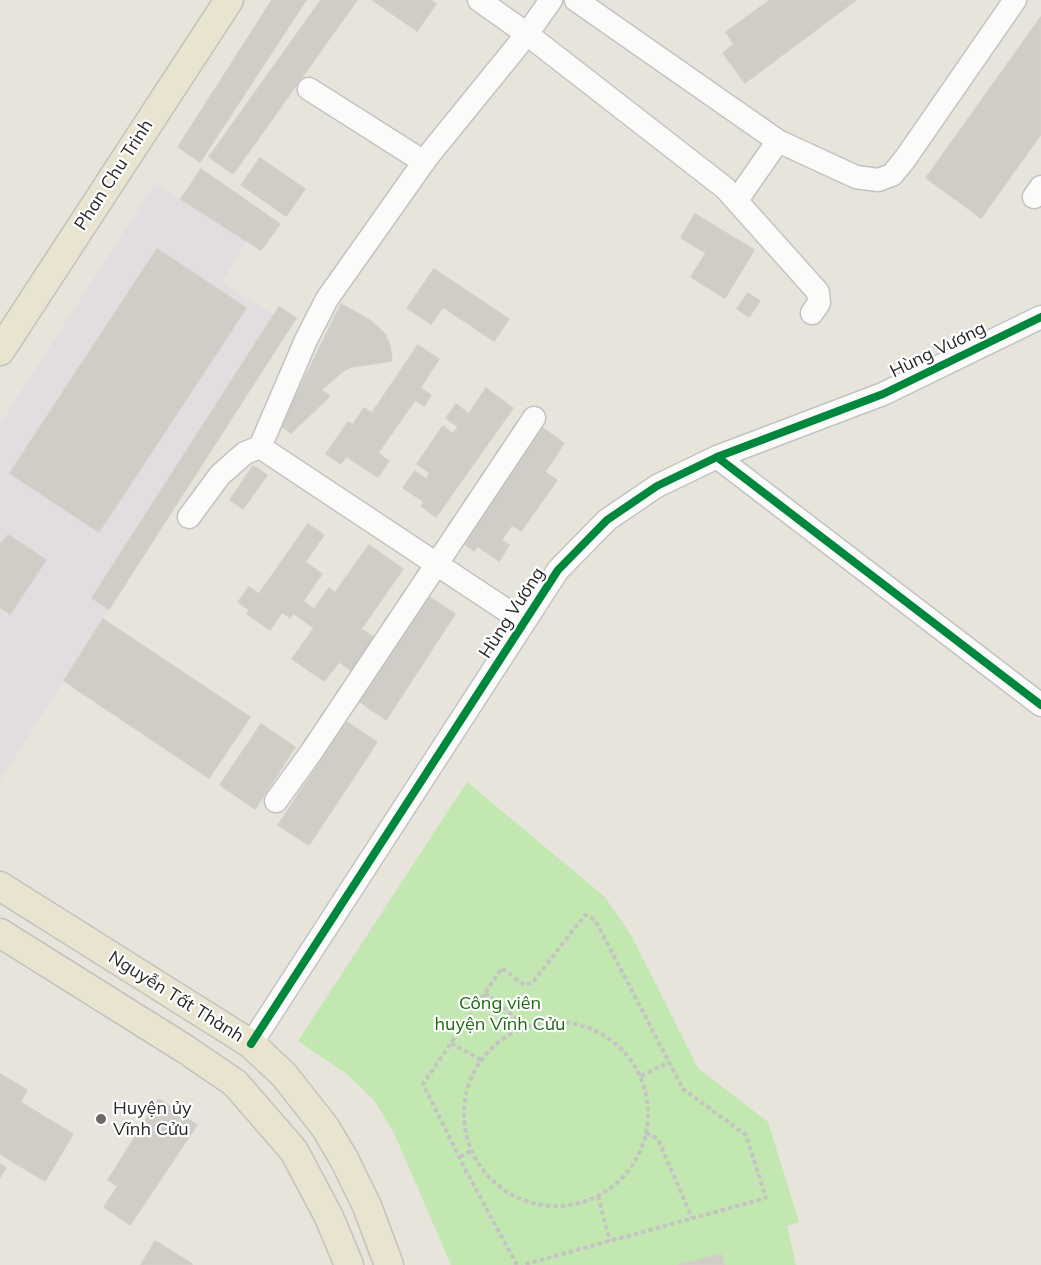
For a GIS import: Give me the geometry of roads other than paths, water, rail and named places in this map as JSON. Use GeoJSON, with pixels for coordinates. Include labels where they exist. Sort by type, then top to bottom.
{"type":"FeatureCollection","features":[{"type":"Feature","properties":{"kind":"main road","name":"Phan Chu Trinh"},"geometry":{"type":"LineString","coordinates":[[0,351],[229,0]]}},
{"type":"Feature","properties":{"kind":"main road","name":"Nguyễn Tất Thành"},"geometry":{"type":"LineString","coordinates":[[0,886],[250,1044],[284,1075],[325,1127],[356,1182],[389,1265]]}},
{"type":"Feature","properties":{"kind":"main road"},"geometry":{"type":"LineString","coordinates":[[0,933],[235,1083],[294,1151],[329,1217],[349,1265]]}},
{"type":"Feature","properties":{"kind":"main road"},"geometry":{"type":"LineString","coordinates":[[185,1049],[207,1017]]}},
{"type":"Feature","properties":{"kind":"street"},"geometry":{"type":"LineString","coordinates":[[479,0],[527,33],[714,178],[737,200],[818,292],[819,303],[812,313]]}},
{"type":"Feature","properties":{"kind":"street"},"geometry":{"type":"LineString","coordinates":[[189,517],[220,475],[245,453],[260,447],[306,340],[327,299],[450,126],[527,33],[550,0]]}},
{"type":"Feature","properties":{"kind":"street"},"geometry":{"type":"LineString","coordinates":[[576,0],[778,141],[867,180],[878,180],[892,175],[1015,0]]}},
{"type":"Feature","properties":{"kind":"street"},"geometry":{"type":"LineString","coordinates":[[309,89],[424,162]]}},
{"type":"Feature","properties":{"kind":"street"},"geometry":{"type":"LineString","coordinates":[[737,200],[778,141]]}},
{"type":"Feature","properties":{"kind":"street","name":"Hùng Vương"},"geometry":{"type":"LineString","coordinates":[[250,1044],[558,570],[607,520],[657,486],[717,457],[883,394],[1041,317]]}},
{"type":"Feature","properties":{"kind":"street"},"geometry":{"type":"LineString","coordinates":[[276,801],[316,745],[534,418]]}},
{"type":"Feature","properties":{"kind":"street"},"geometry":{"type":"LineString","coordinates":[[260,447],[525,622]]}},
{"type":"Feature","properties":{"kind":"street"},"geometry":{"type":"LineString","coordinates":[[717,457],[1041,705]]}},
{"type":"Feature","properties":{"kind":"place","name":"Huyện ủy Vĩnh Cửu"},"geometry":{"type":"Point","coordinates":[101,1119]}},
{"type":"Feature","properties":{"kind":"park label","name":"Công viên huyện Vĩnh Cửu"},"geometry":{"type":"Point","coordinates":[500,1014]}}]}
